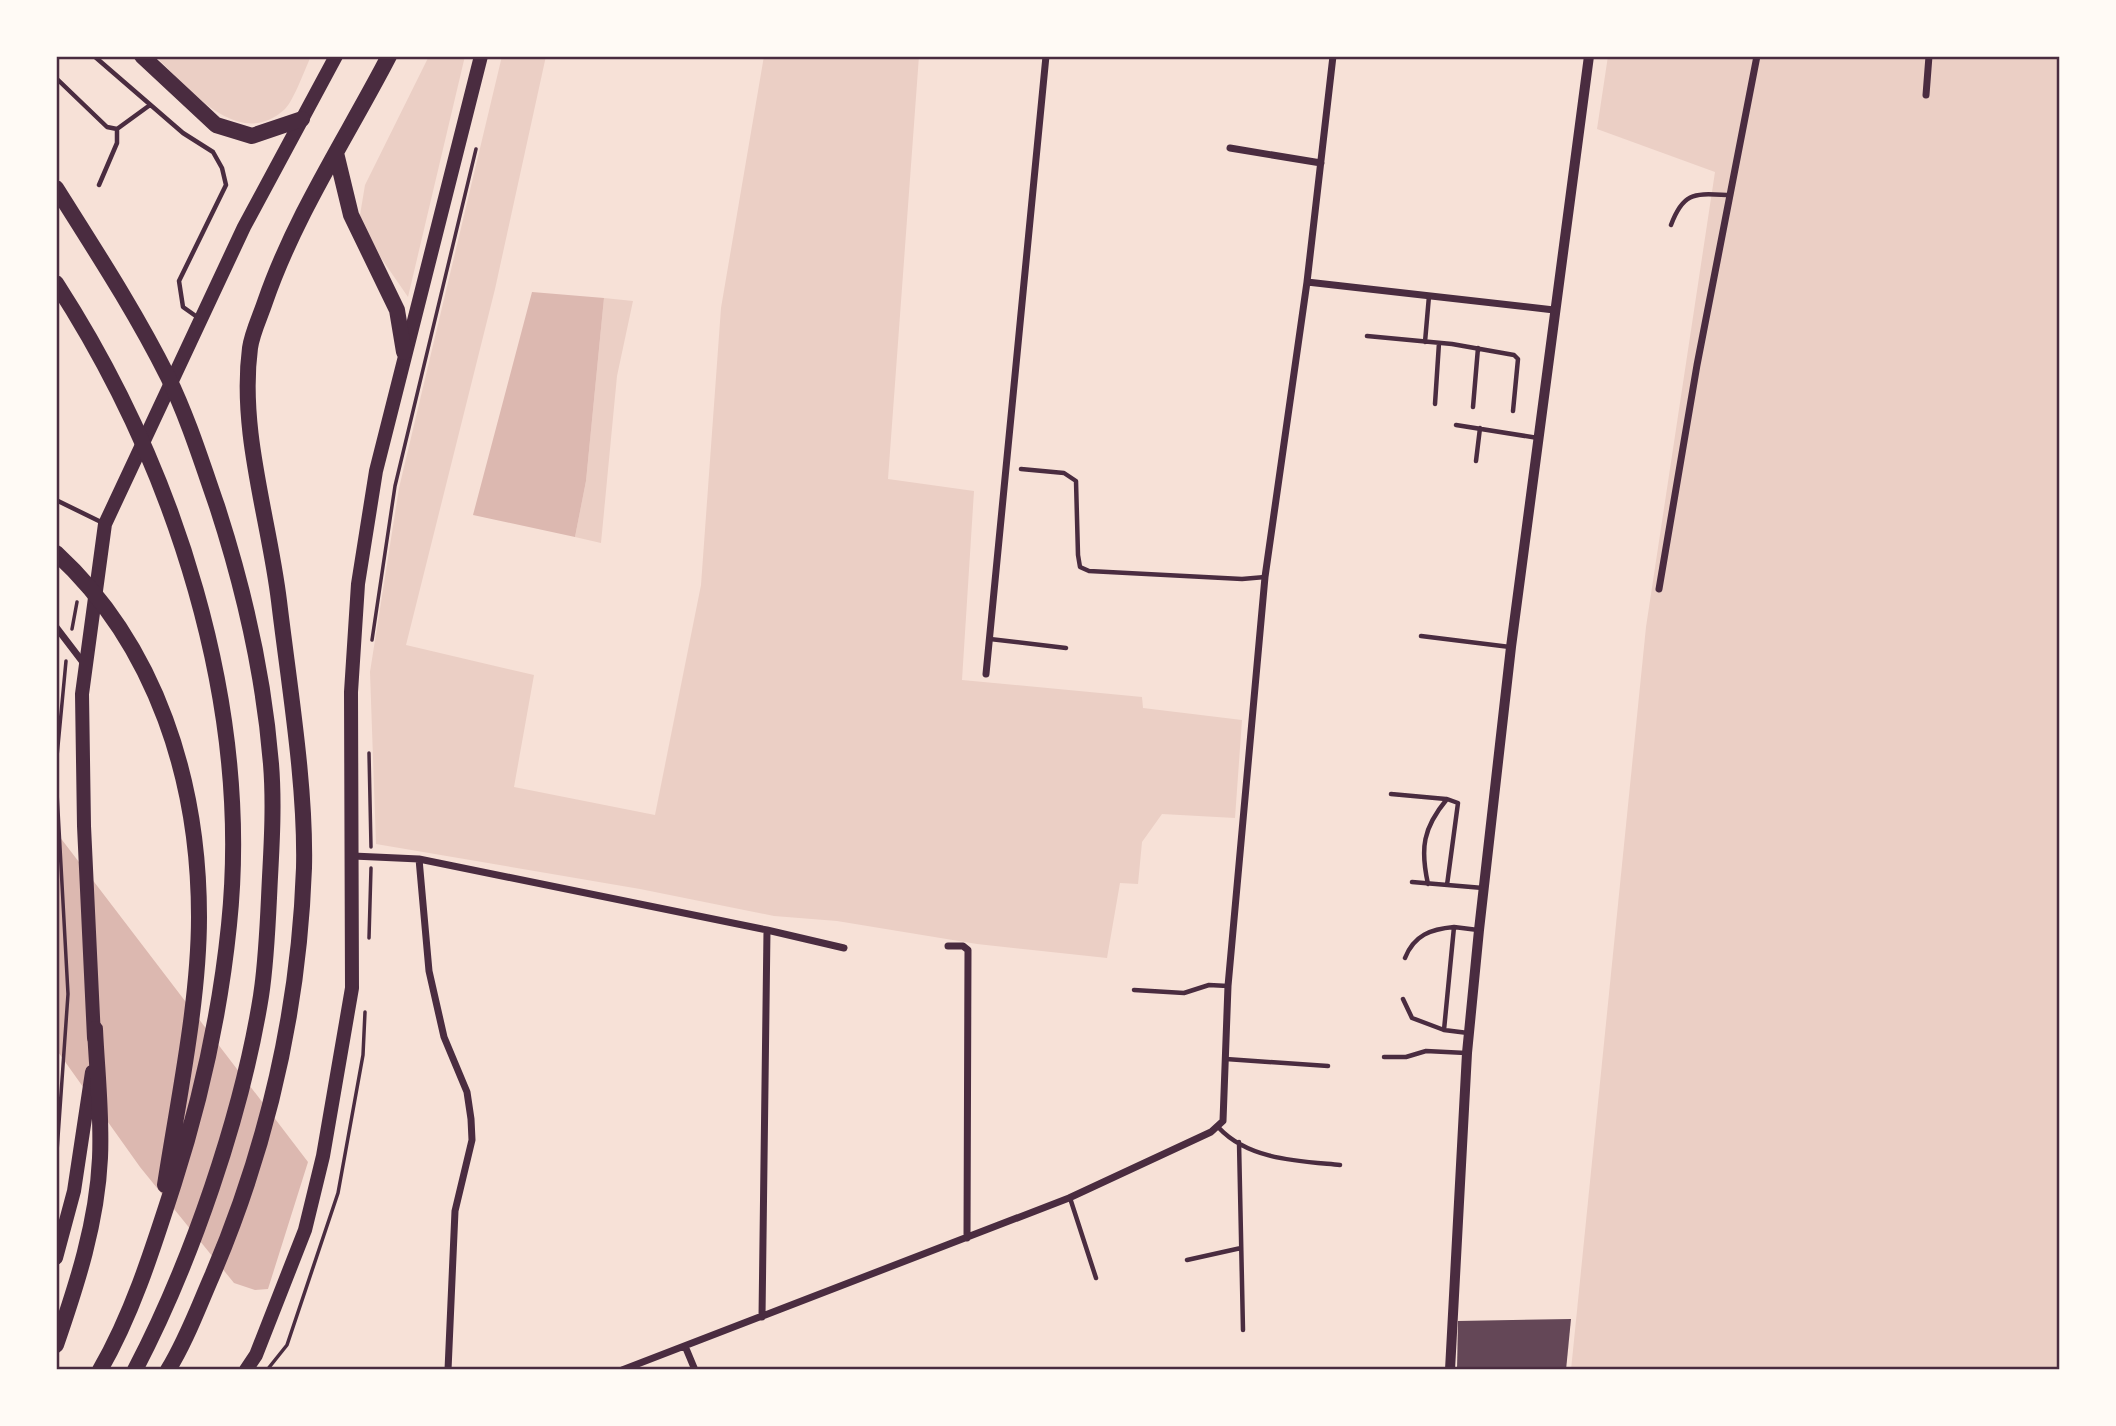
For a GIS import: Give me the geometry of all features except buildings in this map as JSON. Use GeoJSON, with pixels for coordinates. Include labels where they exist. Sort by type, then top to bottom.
{"type":"FeatureCollection","features":[{"type":"Feature","properties":{"kind":"highway"},"geometry":{"type":"LineString","coordinates":[[142,56],[216,125],[252,136],[302,119]]}},
{"type":"Feature","properties":{"kind":"highway"},"geometry":{"type":"LineString","coordinates":[[168,1370],[245,1195],[280,1066],[298,961],[304,865],[298,769],[272,547],[253,446],[248,394],[250,345],[275,273],[389,56]]}},
{"type":"Feature","properties":{"kind":"highway"},"geometry":{"type":"LineString","coordinates":[[336,153],[351,215],[397,310],[404,352]]}},
{"type":"Feature","properties":{"kind":"highway"},"geometry":{"type":"LineString","coordinates":[[56,188],[156,355],[199,454],[233,555],[257,665],[271,765],[267,938],[261,996],[243,1079],[226,1144],[197,1227],[135,1370]]}},
{"type":"Feature","properties":{"kind":"highway"},"geometry":{"type":"LineString","coordinates":[[56,283],[120,392],[153,464],[183,546],[206,635],[226,741],[232,835],[230,923],[219,1002],[200,1093],[157,1236],[100,1370]]}},
{"type":"Feature","properties":{"kind":"highway"},"geometry":{"type":"LineString","coordinates":[[56,553],[128,637],[152,680],[169,725],[187,796],[195,850],[199,918],[191,1003],[157,1236]]}},
{"type":"Feature","properties":{"kind":"highway"},"geometry":{"type":"LineString","coordinates":[[56,1345],[82,1268],[97,1197],[100,1113],[94,1029]]}},
{"type":"Feature","properties":{"kind":"main road"},"geometry":{"type":"LineString","coordinates":[[56,1258],[74,1191],[92,1088],[94,1029],[84,826],[82,694],[105,524],[244,227],[336,56]]}},
{"type":"Feature","properties":{"kind":"main road"},"geometry":{"type":"LineString","coordinates":[[246,1370],[256,1355],[305,1230],[323,1156],[352,988],[351,692],[358,584],[376,471],[481,56]]}},
{"type":"Feature","properties":{"kind":"street"},"geometry":{"type":"LineString","coordinates":[[986,674],[1046,56]]}},
{"type":"Feature","properties":{"kind":"street"},"geometry":{"type":"LineString","coordinates":[[622,1370],[1069,1198],[1219,1128],[1224,1116],[1228,986],[1265,577],[1307,282],[1333,56]]}},
{"type":"Feature","properties":{"kind":"street"},"geometry":{"type":"LineString","coordinates":[[1450,1370],[1467,1053],[1483,888],[1511,647],[1589,56]]}},
{"type":"Feature","properties":{"kind":"street"},"geometry":{"type":"LineString","coordinates":[[1659,589],[1730,195],[1758,56]]}},
{"type":"Feature","properties":{"kind":"street"},"geometry":{"type":"LineString","coordinates":[[1926,95],[1929,56]]}},
{"type":"Feature","properties":{"kind":"street"},"geometry":{"type":"LineString","coordinates":[[1230,148],[1321,163]]}},
{"type":"Feature","properties":{"kind":"street"},"geometry":{"type":"LineString","coordinates":[[1307,282],[1554,310]]}},
{"type":"Feature","properties":{"kind":"street"},"geometry":{"type":"LineString","coordinates":[[56,627],[85,666]]}},
{"type":"Feature","properties":{"kind":"street"},"geometry":{"type":"LineString","coordinates":[[353,856],[419,859],[844,948]]}},
{"type":"Feature","properties":{"kind":"street"},"geometry":{"type":"LineString","coordinates":[[419,859],[429,971],[444,1037],[467,1092],[471,1119],[472,1140],[455,1211],[448,1370]]}},
{"type":"Feature","properties":{"kind":"street"},"geometry":{"type":"LineString","coordinates":[[762,1317],[768,1017],[767,930]]}},
{"type":"Feature","properties":{"kind":"street"},"geometry":{"type":"LineString","coordinates":[[948,946],[963,946],[968,950],[967,1238]]}},
{"type":"Feature","properties":{"kind":"street"},"geometry":{"type":"LineString","coordinates":[[685,1346],[695,1370]]}},
{"type":"Feature","properties":{"kind":"lane"},"geometry":{"type":"LineString","coordinates":[[94,56],[183,133],[213,152],[224,177],[226,185],[218,205],[178,281],[183,307],[200,320]]}},
{"type":"Feature","properties":{"kind":"lane"},"geometry":{"type":"LineString","coordinates":[[56,78],[107,127],[117,129],[150,105]]}},
{"type":"Feature","properties":{"kind":"lane"},"geometry":{"type":"LineString","coordinates":[[99,185],[117,143],[117,129]]}},
{"type":"Feature","properties":{"kind":"lane"},"geometry":{"type":"LineString","coordinates":[[1671,225],[1684,200],[1696,194],[1730,195]]}},
{"type":"Feature","properties":{"kind":"lane"},"geometry":{"type":"LineString","coordinates":[[1425,342],[1429,296]]}},
{"type":"Feature","properties":{"kind":"lane"},"geometry":{"type":"LineString","coordinates":[[1367,336],[1506,352],[1518,359],[1513,411]]}},
{"type":"Feature","properties":{"kind":"lane"},"geometry":{"type":"LineString","coordinates":[[1435,404],[1439,343]]}},
{"type":"Feature","properties":{"kind":"lane"},"geometry":{"type":"LineString","coordinates":[[1473,407],[1478,348]]}},
{"type":"Feature","properties":{"kind":"lane"},"geometry":{"type":"LineString","coordinates":[[1456,425],[1539,438]]}},
{"type":"Feature","properties":{"kind":"lane"},"geometry":{"type":"LineString","coordinates":[[1476,461],[1480,428]]}},
{"type":"Feature","properties":{"kind":"lane"},"geometry":{"type":"LineString","coordinates":[[1021,469],[1064,473],[1076,481],[1078,555],[1080,567],[1089,571],[1242,579],[1265,577]]}},
{"type":"Feature","properties":{"kind":"lane"},"geometry":{"type":"LineString","coordinates":[[56,500],[105,524]]}},
{"type":"Feature","properties":{"kind":"lane"},"geometry":{"type":"LineString","coordinates":[[1421,636],[1511,647]]}},
{"type":"Feature","properties":{"kind":"lane"},"geometry":{"type":"LineString","coordinates":[[990,639],[1066,648]]}},
{"type":"Feature","properties":{"kind":"lane"},"geometry":{"type":"LineString","coordinates":[[1391,794],[1447,799],[1458,803],[1447,885]]}},
{"type":"Feature","properties":{"kind":"lane"},"geometry":{"type":"LineString","coordinates":[[1428,884],[1422,840],[1426,829],[1447,799]]}},
{"type":"Feature","properties":{"kind":"lane"},"geometry":{"type":"LineString","coordinates":[[1412,882],[1483,888]]}},
{"type":"Feature","properties":{"kind":"lane"},"geometry":{"type":"LineString","coordinates":[[1444,1030],[1454,927]]}},
{"type":"Feature","properties":{"kind":"lane"},"geometry":{"type":"LineString","coordinates":[[1405,958],[1411,945],[1421,935],[1454,927],[1479,930]]}},
{"type":"Feature","properties":{"kind":"lane"},"geometry":{"type":"LineString","coordinates":[[1134,990],[1184,993],[1209,985],[1228,986]]}},
{"type":"Feature","properties":{"kind":"lane"},"geometry":{"type":"LineString","coordinates":[[1403,999],[1412,1018],[1444,1030],[1469,1033]]}},
{"type":"Feature","properties":{"kind":"lane"},"geometry":{"type":"LineString","coordinates":[[1384,1057],[1406,1057],[1426,1051],[1467,1053]]}},
{"type":"Feature","properties":{"kind":"lane"},"geometry":{"type":"LineString","coordinates":[[1226,1059],[1328,1066]]}},
{"type":"Feature","properties":{"kind":"lane"},"geometry":{"type":"LineString","coordinates":[[1219,1128],[1228,1138],[1280,1160],[1340,1165]]}},
{"type":"Feature","properties":{"kind":"lane"},"geometry":{"type":"LineString","coordinates":[[1239,1142],[1242,1330]]}},
{"type":"Feature","properties":{"kind":"lane"},"geometry":{"type":"LineString","coordinates":[[1069,1198],[1096,1278]]}},
{"type":"Feature","properties":{"kind":"lane"},"geometry":{"type":"LineString","coordinates":[[1187,1260],[1241,1248]]}},
{"type":"Feature","properties":{"kind":"path"},"geometry":{"type":"LineString","coordinates":[[371,645],[395,486],[478,136]]}},
{"type":"Feature","properties":{"kind":"path"},"geometry":{"type":"LineString","coordinates":[[369,751],[369,944]]}},
{"type":"Feature","properties":{"kind":"path"},"geometry":{"type":"LineString","coordinates":[[56,774],[68,994],[56,1166]]}},
{"type":"Feature","properties":{"kind":"path"},"geometry":{"type":"LineString","coordinates":[[267,1370],[286,1345],[338,1193],[363,1055],[366,999]]}},
{"type":"Feature","properties":{"kind":"shaded area"},"geometry":{"type":"Polygon","coordinates":[[[155,56],[311,56],[296,92],[285,109],[267,121],[249,123],[231,119],[214,110],[155,56]]]}},
{"type":"Feature","properties":{"kind":"shaded area"},"geometry":{"type":"Polygon","coordinates":[[[429,56],[465,56],[408,297],[368,239],[360,215],[365,185],[429,56]]]}},
{"type":"Feature","properties":{"kind":"shaded area"},"geometry":{"type":"Polygon","coordinates":[[[502,56],[546,56],[495,289],[406,645],[534,675],[514,787],[655,815],[701,585],[721,308],[764,56],[919,56],[888,479],[974,491],[962,680],[1142,697],[1143,708],[1242,720],[1235,818],[1162,814],[1142,842],[1138,884],[1120,883],[1107,958],[977,944],[837,921],[774,916],[640,889],[376,844],[370,672],[399,488],[502,56]]]}},
{"type":"Feature","properties":{"kind":"shaded area"},"geometry":{"type":"Polygon","coordinates":[[[1608,56],[2060,56],[2060,1370],[1571,1370],[1646,627],[1715,172],[1597,129],[1608,56]]]}},
{"type":"Feature","properties":{"kind":"shaded area"},"geometry":{"type":"Polygon","coordinates":[[[532,292],[604,298],[586,481],[575,537],[473,515],[532,292]]]}},
{"type":"Feature","properties":{"kind":"shaded area"},"geometry":{"type":"Polygon","coordinates":[[[604,298],[633,301],[617,376],[601,543],[575,537],[586,481],[604,298]]]}},
{"type":"Feature","properties":{"kind":"shaded area"},"geometry":{"type":"Polygon","coordinates":[[[56,832],[308,1162],[268,1289],[255,1290],[234,1283],[140,1167],[56,1049],[56,832]]]}}]}
